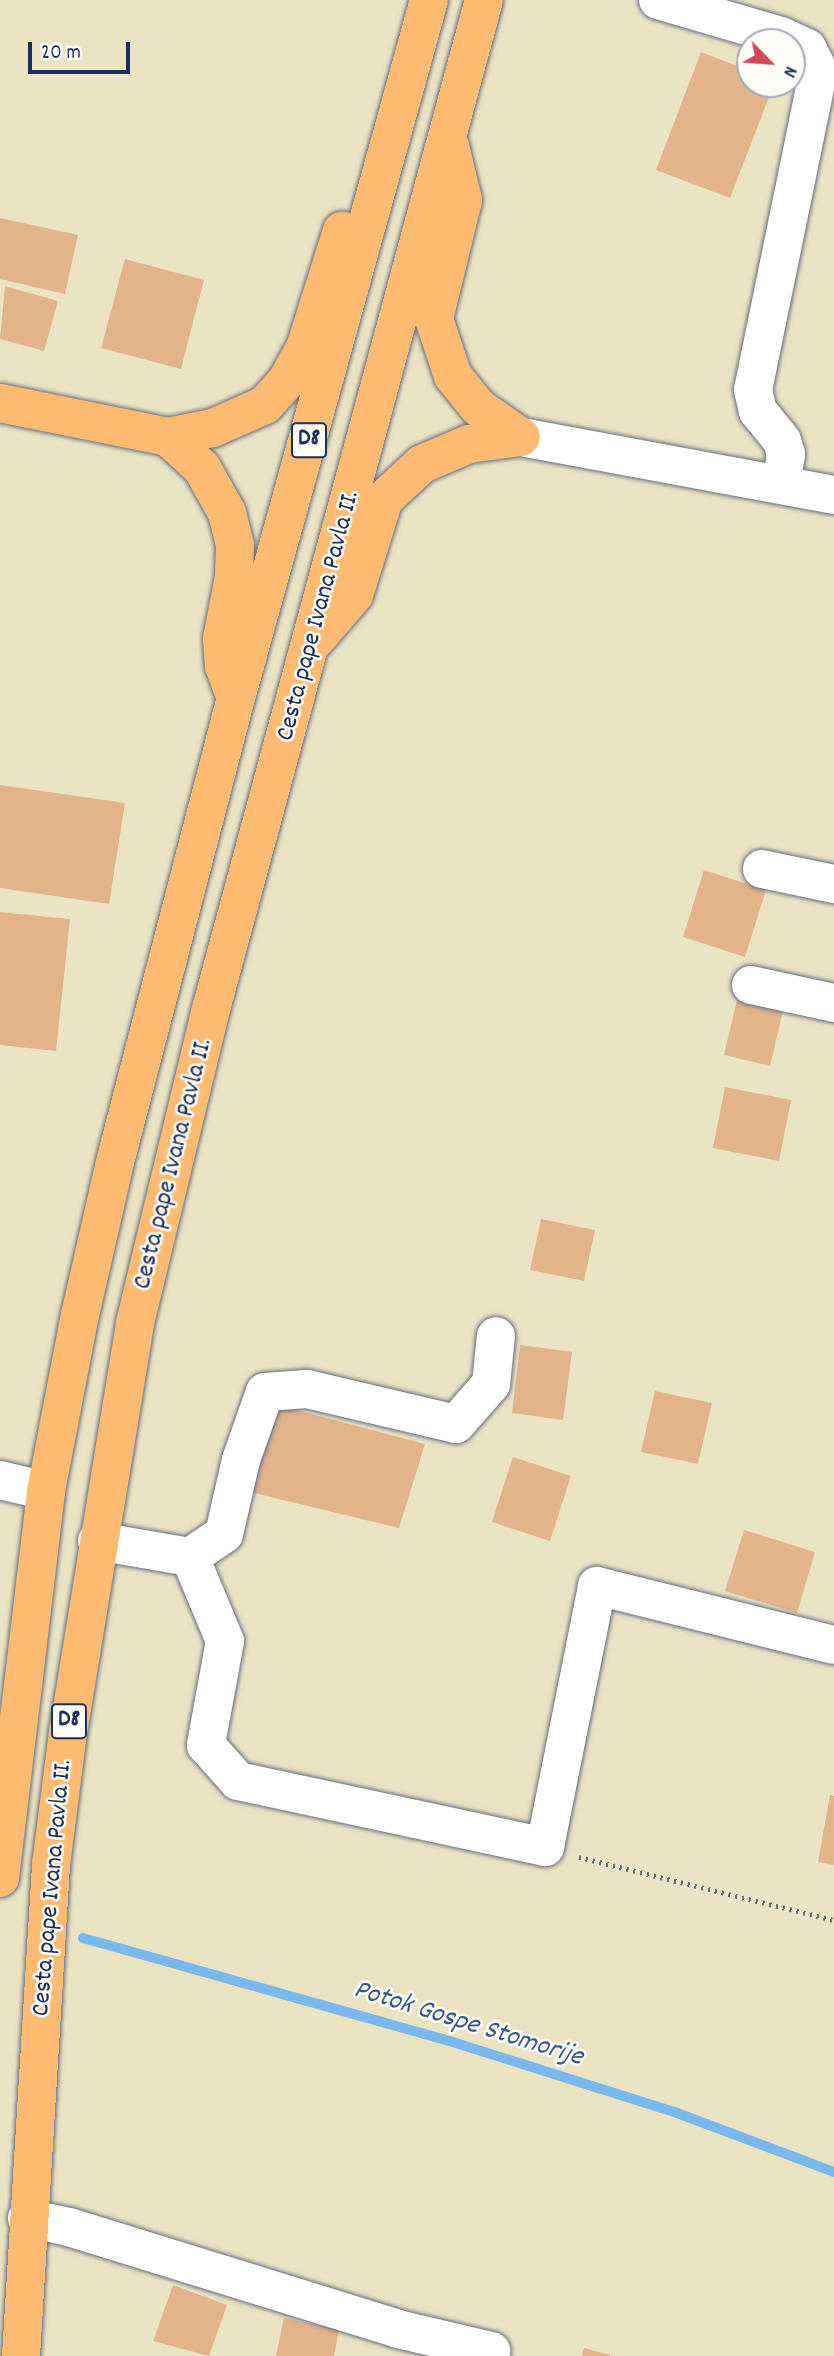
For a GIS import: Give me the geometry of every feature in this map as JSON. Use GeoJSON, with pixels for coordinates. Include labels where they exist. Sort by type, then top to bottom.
{"type":"FeatureCollection","features":[{"type":"Feature","properties":{"kind":"main road","name":"Cesta pape Ivana Pavla II."},"geometry":{"type":"LineString","coordinates":[[0,1878],[46,1492],[115,1162],[236,698],[382,182],[429,0]]}},
{"type":"Feature","properties":{"kind":"main road","name":"Cesta pape Ivana Pavla II."},"geometry":{"type":"LineString","coordinates":[[21,2356],[27,2218],[51,1865],[97,1541],[135,1323],[211,1009],[449,141],[484,0]]}},
{"type":"Feature","properties":{"kind":"main road"},"geometry":{"type":"LineString","coordinates":[[449,141],[463,200],[434,319],[453,376],[478,407],[521,437]]}},
{"type":"Feature","properties":{"kind":"main road"},"geometry":{"type":"LineString","coordinates":[[0,403],[168,438],[213,428],[265,405],[286,382],[304,348],[347,216],[382,182]]}},
{"type":"Feature","properties":{"kind":"main road"},"geometry":{"type":"LineString","coordinates":[[310,645],[354,595],[384,499],[422,464],[468,444],[521,437]]}},
{"type":"Feature","properties":{"kind":"main road"},"geometry":{"type":"LineString","coordinates":[[168,438],[202,468],[227,513],[235,545],[234,577],[222,639],[224,666],[236,698]]}},
{"type":"Feature","properties":{"kind":"street"},"geometry":{"type":"LineString","coordinates":[[658,0],[781,36],[807,48],[815,64],[816,83],[753,390],[758,411],[782,441],[786,454],[781,485]]}},
{"type":"Feature","properties":{"kind":"street"},"geometry":{"type":"LineString","coordinates":[[521,437],[834,495]]}},
{"type":"Feature","properties":{"kind":"street"},"geometry":{"type":"LineString","coordinates":[[762,869],[834,884]]}},
{"type":"Feature","properties":{"kind":"street"},"geometry":{"type":"LineString","coordinates":[[751,985],[834,1003]]}},
{"type":"Feature","properties":{"kind":"street"},"geometry":{"type":"LineString","coordinates":[[97,1541],[190,1557],[224,1534],[241,1460],[265,1392],[307,1389],[456,1424],[491,1384],[496,1336]]}},
{"type":"Feature","properties":{"kind":"street"},"geometry":{"type":"LineString","coordinates":[[0,1480],[46,1492]]}},
{"type":"Feature","properties":{"kind":"street"},"geometry":{"type":"LineString","coordinates":[[190,1557],[225,1641],[205,1745],[238,1781],[545,1847],[597,1586],[834,1644]]}},
{"type":"Feature","properties":{"kind":"street"},"geometry":{"type":"LineString","coordinates":[[27,2218],[69,2227],[398,2329],[491,2350]]}},
{"type":"Feature","properties":{"kind":"path"},"geometry":{"type":"LineString","coordinates":[[545,1847],[634,1873],[834,1920]]}},
{"type":"Feature","properties":{"kind":"building"},"geometry":{"type":"Polygon","coordinates":[[[701,52],[736,66],[736,98],[769,98],[730,198],[656,170],[701,52]]]}},
{"type":"Feature","properties":{"kind":"building"},"geometry":{"type":"Polygon","coordinates":[[[0,218],[78,235],[65,294],[0,279],[0,218]]]}},
{"type":"Feature","properties":{"kind":"building"},"geometry":{"type":"Polygon","coordinates":[[[125,259],[204,280],[181,369],[101,348],[125,259]]]}},
{"type":"Feature","properties":{"kind":"building"},"geometry":{"type":"Polygon","coordinates":[[[5,286],[58,301],[44,351],[0,339],[5,286]]]}},
{"type":"Feature","properties":{"kind":"building"},"geometry":{"type":"Polygon","coordinates":[[[0,785],[125,803],[109,904],[0,888],[0,785]]]}},
{"type":"Feature","properties":{"kind":"building"},"geometry":{"type":"Polygon","coordinates":[[[704,870],[766,890],[745,957],[683,937],[704,870]]]}},
{"type":"Feature","properties":{"kind":"building"},"geometry":{"type":"Polygon","coordinates":[[[0,912],[70,919],[56,1051],[0,1045],[0,912]]]}},
{"type":"Feature","properties":{"kind":"building"},"geometry":{"type":"Polygon","coordinates":[[[737,1000],[783,1011],[770,1066],[724,1055],[737,1000]]]}},
{"type":"Feature","properties":{"kind":"building"},"geometry":{"type":"Polygon","coordinates":[[[725,1087],[791,1100],[779,1161],[713,1148],[725,1087]]]}},
{"type":"Feature","properties":{"kind":"building"},"geometry":{"type":"Polygon","coordinates":[[[541,1219],[595,1230],[584,1281],[530,1270],[541,1219]]]}},
{"type":"Feature","properties":{"kind":"building"},"geometry":{"type":"Polygon","coordinates":[[[520,1345],[572,1352],[563,1420],[512,1413],[520,1345]]]}},
{"type":"Feature","properties":{"kind":"building"},"geometry":{"type":"Polygon","coordinates":[[[655,1391],[712,1403],[698,1464],[641,1452],[655,1391]]]}},
{"type":"Feature","properties":{"kind":"building"},"geometry":{"type":"Polygon","coordinates":[[[273,1404],[425,1444],[399,1528],[250,1492],[273,1404]]]}},
{"type":"Feature","properties":{"kind":"building"},"geometry":{"type":"Polygon","coordinates":[[[513,1457],[571,1476],[550,1541],[492,1522],[513,1457]]]}},
{"type":"Feature","properties":{"kind":"building"},"geometry":{"type":"Polygon","coordinates":[[[744,1530],[815,1552],[797,1613],[725,1591],[744,1530]]]}},
{"type":"Feature","properties":{"kind":"building"},"geometry":{"type":"Polygon","coordinates":[[[830,1795],[834,1796],[834,1865],[818,1862],[830,1795]]]}},
{"type":"Feature","properties":{"kind":"building"},"geometry":{"type":"Polygon","coordinates":[[[173,2285],[227,2305],[209,2356],[153,2341],[173,2285]]]}},
{"type":"Feature","properties":{"kind":"building"},"geometry":{"type":"Polygon","coordinates":[[[284,2318],[339,2330],[334,2356],[276,2356],[284,2318]]]}},
{"type":"Feature","properties":{"kind":"building"},"geometry":{"type":"Polygon","coordinates":[[[584,2348],[610,2355],[610,2356],[582,2356],[584,2348]]]}},
{"type":"Feature","properties":{"kind":"waterway","name":"Potok Gospe Stomorije"},"geometry":{"type":"LineString","coordinates":[[83,1938],[443,2039],[677,2113],[834,2172]]}}]}
